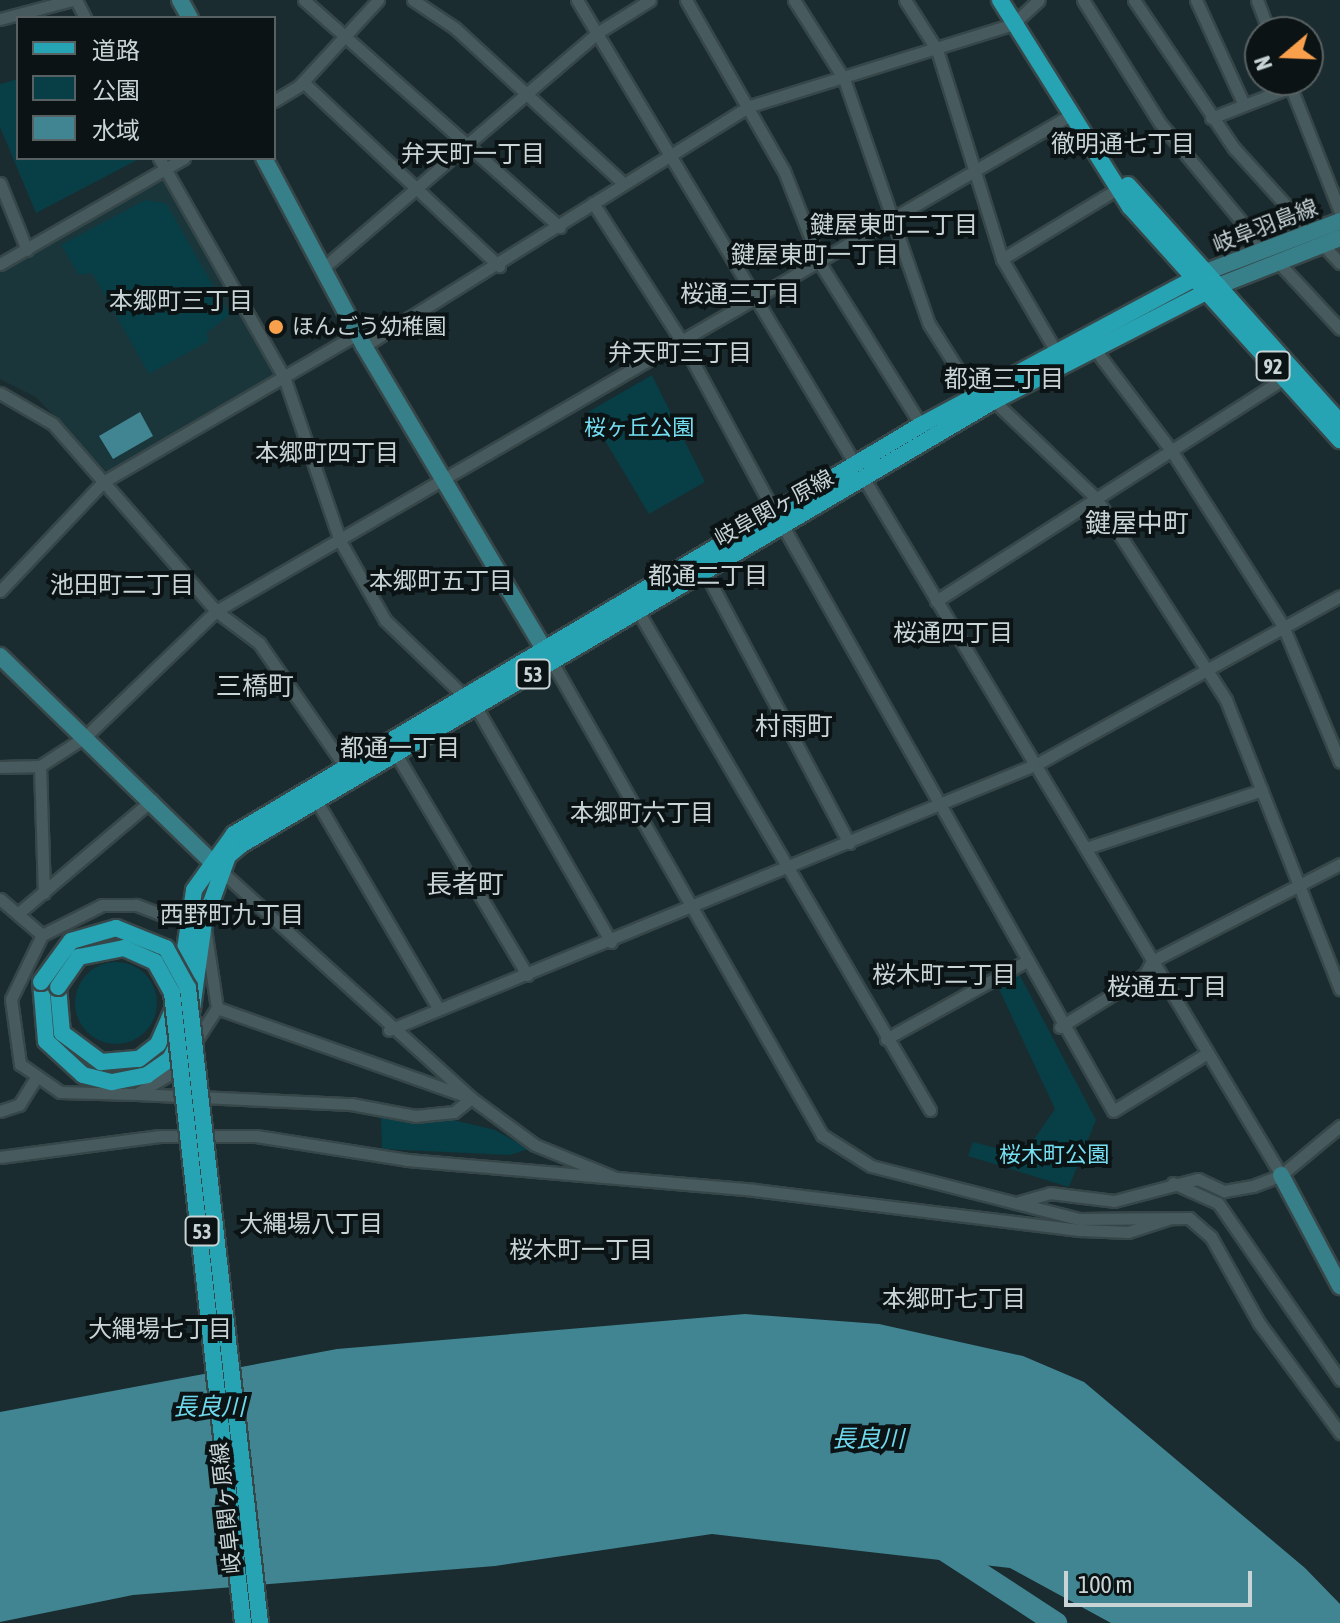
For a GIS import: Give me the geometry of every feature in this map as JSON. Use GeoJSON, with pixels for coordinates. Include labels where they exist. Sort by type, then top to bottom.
{"type":"FeatureCollection","features":[{"type":"Feature","properties":{"kind":"main road"},"geometry":{"type":"LineString","coordinates":[[1000,0],[1110,162],[1200,276]]}},
{"type":"Feature","properties":{"kind":"main road"},"geometry":{"type":"LineString","coordinates":[[1010,0],[1017,21],[1067,117],[1117,189],[1212,289]]}},
{"type":"Feature","properties":{"kind":"main road","name":"岐阜関ヶ原線"},"geometry":{"type":"LineString","coordinates":[[243,1623],[172,993],[155,962],[124,948],[79,957],[58,987],[57,1017],[81,1054],[101,1062],[139,1059],[158,1044],[178,997],[188,911],[234,834],[471,702],[775,513],[1054,348],[1200,276]]}},
{"type":"Feature","properties":{"kind":"main road","name":"岐阜関ヶ原線"},"geometry":{"type":"LineString","coordinates":[[548,656],[639,613],[705,572],[864,483],[994,401],[1093,347],[1212,289]]}},
{"type":"Feature","properties":{"kind":"main road","name":"92"},"geometry":{"type":"LineString","coordinates":[[1212,289],[1340,440]]}},
{"type":"Feature","properties":{"kind":"main road","name":"92"},"geometry":{"type":"LineString","coordinates":[[1212,289],[1340,422]]}},
{"type":"Feature","properties":{"kind":"main road","name":"岐阜関ヶ原線"},"geometry":{"type":"LineString","coordinates":[[260,1623],[188,988],[166,948],[116,928],[71,941],[41,982],[46,1041],[70,1068],[112,1082],[147,1075],[170,1059],[183,1034],[195,1001],[204,922],[215,865],[241,845],[316,800],[349,772],[396,754],[471,702]]}},
{"type":"Feature","properties":{"kind":"street"},"geometry":{"type":"LineString","coordinates":[[0,19],[74,0]]}},
{"type":"Feature","properties":{"kind":"street"},"geometry":{"type":"LineString","coordinates":[[304,0],[560,227]]}},
{"type":"Feature","properties":{"kind":"street"},"geometry":{"type":"LineString","coordinates":[[276,100],[303,82],[378,0]]}},
{"type":"Feature","properties":{"kind":"street"},"geometry":{"type":"LineString","coordinates":[[413,0],[526,92],[622,182]]}},
{"type":"Feature","properties":{"kind":"street"},"geometry":{"type":"LineString","coordinates":[[577,0],[1281,1175],[1340,1286]]}},
{"type":"Feature","properties":{"kind":"street"},"geometry":{"type":"LineString","coordinates":[[322,269],[597,33],[650,0]]}},
{"type":"Feature","properties":{"kind":"street"},"geometry":{"type":"LineString","coordinates":[[686,0],[750,106],[821,265],[921,425]]}},
{"type":"Feature","properties":{"kind":"street"},"geometry":{"type":"LineString","coordinates":[[794,0],[844,79],[929,324],[974,395]]}},
{"type":"Feature","properties":{"kind":"street"},"geometry":{"type":"LineString","coordinates":[[905,0],[937,50],[1002,259],[1054,348]]}},
{"type":"Feature","properties":{"kind":"street"},"geometry":{"type":"LineString","coordinates":[[0,591],[103,482],[284,377],[499,266],[667,152],[750,106],[937,50],[1017,21],[1039,0]]}},
{"type":"Feature","properties":{"kind":"street"},"geometry":{"type":"LineString","coordinates":[[1083,0],[1160,123],[1272,256],[1340,329]]}},
{"type":"Feature","properties":{"kind":"street"},"geometry":{"type":"LineString","coordinates":[[1134,0],[1211,118],[1340,263]]}},
{"type":"Feature","properties":{"kind":"street"},"geometry":{"type":"LineString","coordinates":[[1196,0],[1244,105]]}},
{"type":"Feature","properties":{"kind":"street"},"geometry":{"type":"LineString","coordinates":[[303,82],[499,266]]}},
{"type":"Feature","properties":{"kind":"street"},"geometry":{"type":"LineString","coordinates":[[1211,118],[1263,96]]}},
{"type":"Feature","properties":{"kind":"street"},"geometry":{"type":"LineString","coordinates":[[1295,96],[1340,212]]}},
{"type":"Feature","properties":{"kind":"street"},"geometry":{"type":"LineString","coordinates":[[0,767],[40,766],[85,737],[216,611],[684,345],[1067,117]]}},
{"type":"Feature","properties":{"kind":"street"},"geometry":{"type":"LineString","coordinates":[[160,160],[284,377],[340,541],[385,620],[471,702],[611,942]]}},
{"type":"Feature","properties":{"kind":"street"},"geometry":{"type":"LineString","coordinates":[[0,264],[181,160]]}},
{"type":"Feature","properties":{"kind":"street"},"geometry":{"type":"LineString","coordinates":[[265,160],[360,340],[696,908],[822,1135],[839,1151],[871,1166],[1079,1219],[1179,1215],[1211,1237],[1259,1323],[1340,1433]]}},
{"type":"Feature","properties":{"kind":"street"},"geometry":{"type":"LineString","coordinates":[[1,188],[27,250]]}},
{"type":"Feature","properties":{"kind":"street"},"geometry":{"type":"LineString","coordinates":[[1002,259],[1117,189]]}},
{"type":"Feature","properties":{"kind":"street"},"geometry":{"type":"LineString","coordinates":[[593,203],[684,345],[775,513]]}},
{"type":"Feature","properties":{"kind":"street","name":"岐阜羽島線"},"geometry":{"type":"LineString","coordinates":[[1200,276],[1272,256],[1317,239],[1340,221]]}},
{"type":"Feature","properties":{"kind":"street","name":"岐阜羽島線"},"geometry":{"type":"LineString","coordinates":[[1317,239],[1340,238]]}},
{"type":"Feature","properties":{"kind":"street","name":"岐阜羽島線"},"geometry":{"type":"LineString","coordinates":[[1212,289],[1272,256]]}},
{"type":"Feature","properties":{"kind":"street"},"geometry":{"type":"LineString","coordinates":[[1093,347],[1171,450],[1283,626],[1340,762]]}},
{"type":"Feature","properties":{"kind":"street"},"geometry":{"type":"LineString","coordinates":[[936,601],[1285,378]]}},
{"type":"Feature","properties":{"kind":"street"},"geometry":{"type":"LineString","coordinates":[[0,393],[53,424],[216,611],[259,643],[349,772]]}},
{"type":"Feature","properties":{"kind":"street"},"geometry":{"type":"LineString","coordinates":[[994,401],[1096,498],[1209,673],[1305,887],[1340,989]]}},
{"type":"Feature","properties":{"kind":"street"},"geometry":{"type":"LineString","coordinates":[[784,528],[1023,963],[1113,1111],[1206,1054]]}},
{"type":"Feature","properties":{"kind":"street"},"geometry":{"type":"LineString","coordinates":[[705,572],[849,843]]}},
{"type":"Feature","properties":{"kind":"street"},"geometry":{"type":"LineString","coordinates":[[389,1030],[696,908],[1037,764],[1209,673],[1283,626],[1340,596]]}},
{"type":"Feature","properties":{"kind":"street"},"geometry":{"type":"LineString","coordinates":[[639,613],[930,1110]]}},
{"type":"Feature","properties":{"kind":"street"},"geometry":{"type":"LineString","coordinates":[[0,656],[389,1030],[531,1143],[615,1177]]}},
{"type":"Feature","properties":{"kind":"street"},"geometry":{"type":"LineString","coordinates":[[396,754],[527,975]]}},
{"type":"Feature","properties":{"kind":"street"},"geometry":{"type":"LineString","coordinates":[[40,766],[44,893]]}},
{"type":"Feature","properties":{"kind":"street"},"geometry":{"type":"LineString","coordinates":[[1086,848],[1262,790]]}},
{"type":"Feature","properties":{"kind":"street"},"geometry":{"type":"LineString","coordinates":[[21,911],[152,800]]}},
{"type":"Feature","properties":{"kind":"street"},"geometry":{"type":"LineString","coordinates":[[316,800],[439,1010]]}},
{"type":"Feature","properties":{"kind":"street"},"geometry":{"type":"LineString","coordinates":[[1060,1027],[1145,974],[1152,961],[1305,887],[1340,864]]}},
{"type":"Feature","properties":{"kind":"street"},"geometry":{"type":"LineString","coordinates":[[0,899],[21,911],[42,935]]}},
{"type":"Feature","properties":{"kind":"street"},"geometry":{"type":"LineString","coordinates":[[188,911],[173,919],[136,905],[102,905],[42,935],[11,999],[20,1064],[35,1079],[60,1092],[351,1104],[415,1116],[454,1112],[471,1098]]}},
{"type":"Feature","properties":{"kind":"street"},"geometry":{"type":"LineString","coordinates":[[136,1094],[177,1070],[217,1008],[204,922]]}},
{"type":"Feature","properties":{"kind":"street"},"geometry":{"type":"LineString","coordinates":[[886,1039],[1023,963]]}},
{"type":"Feature","properties":{"kind":"street"},"geometry":{"type":"LineString","coordinates":[[217,1008],[471,1098]]}},
{"type":"Feature","properties":{"kind":"street"},"geometry":{"type":"LineString","coordinates":[[0,1111],[19,1105],[35,1079]]}},
{"type":"Feature","properties":{"kind":"street"},"geometry":{"type":"LineString","coordinates":[[1019,1202],[1050,1193],[1114,1201],[1169,1182],[1198,1179],[1224,1191],[1281,1175],[1340,1126]]}},
{"type":"Feature","properties":{"kind":"street"},"geometry":{"type":"LineString","coordinates":[[0,1157],[160,1136],[256,1136],[407,1160],[615,1177],[1082,1230],[1128,1232],[1179,1215]]}},
{"type":"Feature","properties":{"kind":"street"},"geometry":{"type":"LineString","coordinates":[[1169,1182],[1218,1203],[1340,1380]]}},
{"type":"Feature","properties":{"kind":"shaded area"},"geometry":{"type":"Polygon","coordinates":[[[163,178],[277,373],[108,473],[36,397],[0,379],[0,268],[163,178]]]}},
{"type":"Feature","properties":{"kind":"green space"},"geometry":{"type":"Polygon","coordinates":[[[16,80],[16,160],[137,160],[36,213],[0,127],[0,84],[16,80]]]}},
{"type":"Feature","properties":{"kind":"green space"},"geometry":{"type":"Polygon","coordinates":[[[145,200],[166,203],[230,315],[206,333],[209,341],[149,374],[92,273],[79,275],[61,245],[145,200]]]}},
{"type":"Feature","properties":{"kind":"green space","name":"桜ヶ丘公園"},"geometry":{"type":"Polygon","coordinates":[[[652,375],[705,482],[649,514],[588,412],[652,375]]]}},
{"type":"Feature","properties":{"kind":"green space"},"geometry":{"type":"Polygon","coordinates":[[[116,962],[132,965],[145,974],[154,987],[157,1003],[154,1019],[145,1032],[132,1041],[116,1044],[100,1041],[87,1032],[78,1019],[75,1003],[78,987],[87,974],[100,965],[116,962]]]}},
{"type":"Feature","properties":{"kind":"green space","name":"桜木町公園"},"geometry":{"type":"Polygon","coordinates":[[[1018,972],[1096,1120],[1069,1187],[968,1156],[973,1142],[1023,1155],[1055,1109],[998,987],[1018,972]]]}},
{"type":"Feature","properties":{"kind":"green space"},"geometry":{"type":"Polygon","coordinates":[[[441,1117],[495,1130],[529,1149],[510,1155],[382,1149],[381,1118],[441,1117]]]}},
{"type":"Feature","properties":{"kind":"water"},"geometry":{"type":"Polygon","coordinates":[[[140,412],[153,436],[113,459],[99,436],[140,412]]]}},
{"type":"Feature","properties":{"kind":"water","name":"長良川"},"geometry":{"type":"Polygon","coordinates":[[[745,1314],[879,1324],[1023,1356],[1084,1382],[1305,1568],[1340,1604],[1340,1623],[1111,1623],[1010,1568],[712,1534],[495,1566],[133,1595],[0,1622],[0,1412],[337,1349],[745,1314]]]}},
{"type":"Feature","properties":{"kind":"waterway","name":"長良川"},"geometry":{"type":"LineString","coordinates":[[944,1550],[1056,1623]]}},
{"type":"Feature","properties":{"kind":"place","name":"ほんごう幼稚園"},"geometry":{"type":"Point","coordinates":[276,327]}},
{"type":"Feature","properties":{"kind":"district","name":"徹明通七丁目"},"geometry":{"type":"Point","coordinates":[1123,144]}},
{"type":"Feature","properties":{"kind":"district","name":"弁天町一丁目"},"geometry":{"type":"Point","coordinates":[473,154]}},
{"type":"Feature","properties":{"kind":"district","name":"鍵屋東町二丁目"},"geometry":{"type":"Point","coordinates":[894,225]}},
{"type":"Feature","properties":{"kind":"district","name":"鍵屋東町一丁目"},"geometry":{"type":"Point","coordinates":[815,255]}},
{"type":"Feature","properties":{"kind":"district","name":"桜通三丁目"},"geometry":{"type":"Point","coordinates":[740,294]}},
{"type":"Feature","properties":{"kind":"district","name":"本郷町三丁目"},"geometry":{"type":"Point","coordinates":[181,301]}},
{"type":"Feature","properties":{"kind":"district","name":"弁天町三丁目"},"geometry":{"type":"Point","coordinates":[680,353]}},
{"type":"Feature","properties":{"kind":"district","name":"都通三丁目"},"geometry":{"type":"Point","coordinates":[1004,379]}},
{"type":"Feature","properties":{"kind":"district","name":"本郷町四丁目"},"geometry":{"type":"Point","coordinates":[327,453]}},
{"type":"Feature","properties":{"kind":"district","name":"鍵屋中町"},"geometry":{"type":"Point","coordinates":[1137,524]}},
{"type":"Feature","properties":{"kind":"district","name":"都通二丁目"},"geometry":{"type":"Point","coordinates":[708,576]}},
{"type":"Feature","properties":{"kind":"district","name":"本郷町五丁目"},"geometry":{"type":"Point","coordinates":[441,581]}},
{"type":"Feature","properties":{"kind":"district","name":"池田町二丁目"},"geometry":{"type":"Point","coordinates":[122,585]}},
{"type":"Feature","properties":{"kind":"district","name":"桜通四丁目"},"geometry":{"type":"Point","coordinates":[953,633]}},
{"type":"Feature","properties":{"kind":"district","name":"三橋町"},"geometry":{"type":"Point","coordinates":[255,687]}},
{"type":"Feature","properties":{"kind":"district","name":"村雨町"},"geometry":{"type":"Point","coordinates":[794,727]}},
{"type":"Feature","properties":{"kind":"district","name":"都通一丁目"},"geometry":{"type":"Point","coordinates":[400,748]}},
{"type":"Feature","properties":{"kind":"district","name":"本郷町六丁目"},"geometry":{"type":"Point","coordinates":[642,813]}},
{"type":"Feature","properties":{"kind":"district","name":"長者町"},"geometry":{"type":"Point","coordinates":[465,885]}},
{"type":"Feature","properties":{"kind":"district","name":"西野町九丁目"},"geometry":{"type":"Point","coordinates":[232,915]}},
{"type":"Feature","properties":{"kind":"district","name":"桜木町二丁目"},"geometry":{"type":"Point","coordinates":[944,975]}},
{"type":"Feature","properties":{"kind":"district","name":"桜通五丁目"},"geometry":{"type":"Point","coordinates":[1167,987]}},
{"type":"Feature","properties":{"kind":"district","name":"大縄場八丁目"},"geometry":{"type":"Point","coordinates":[311,1224]}},
{"type":"Feature","properties":{"kind":"district","name":"桜木町一丁目"},"geometry":{"type":"Point","coordinates":[581,1250]}},
{"type":"Feature","properties":{"kind":"district","name":"本郷町七丁目"},"geometry":{"type":"Point","coordinates":[954,1299]}},
{"type":"Feature","properties":{"kind":"district","name":"大縄場七丁目"},"geometry":{"type":"Point","coordinates":[160,1329]}}]}
